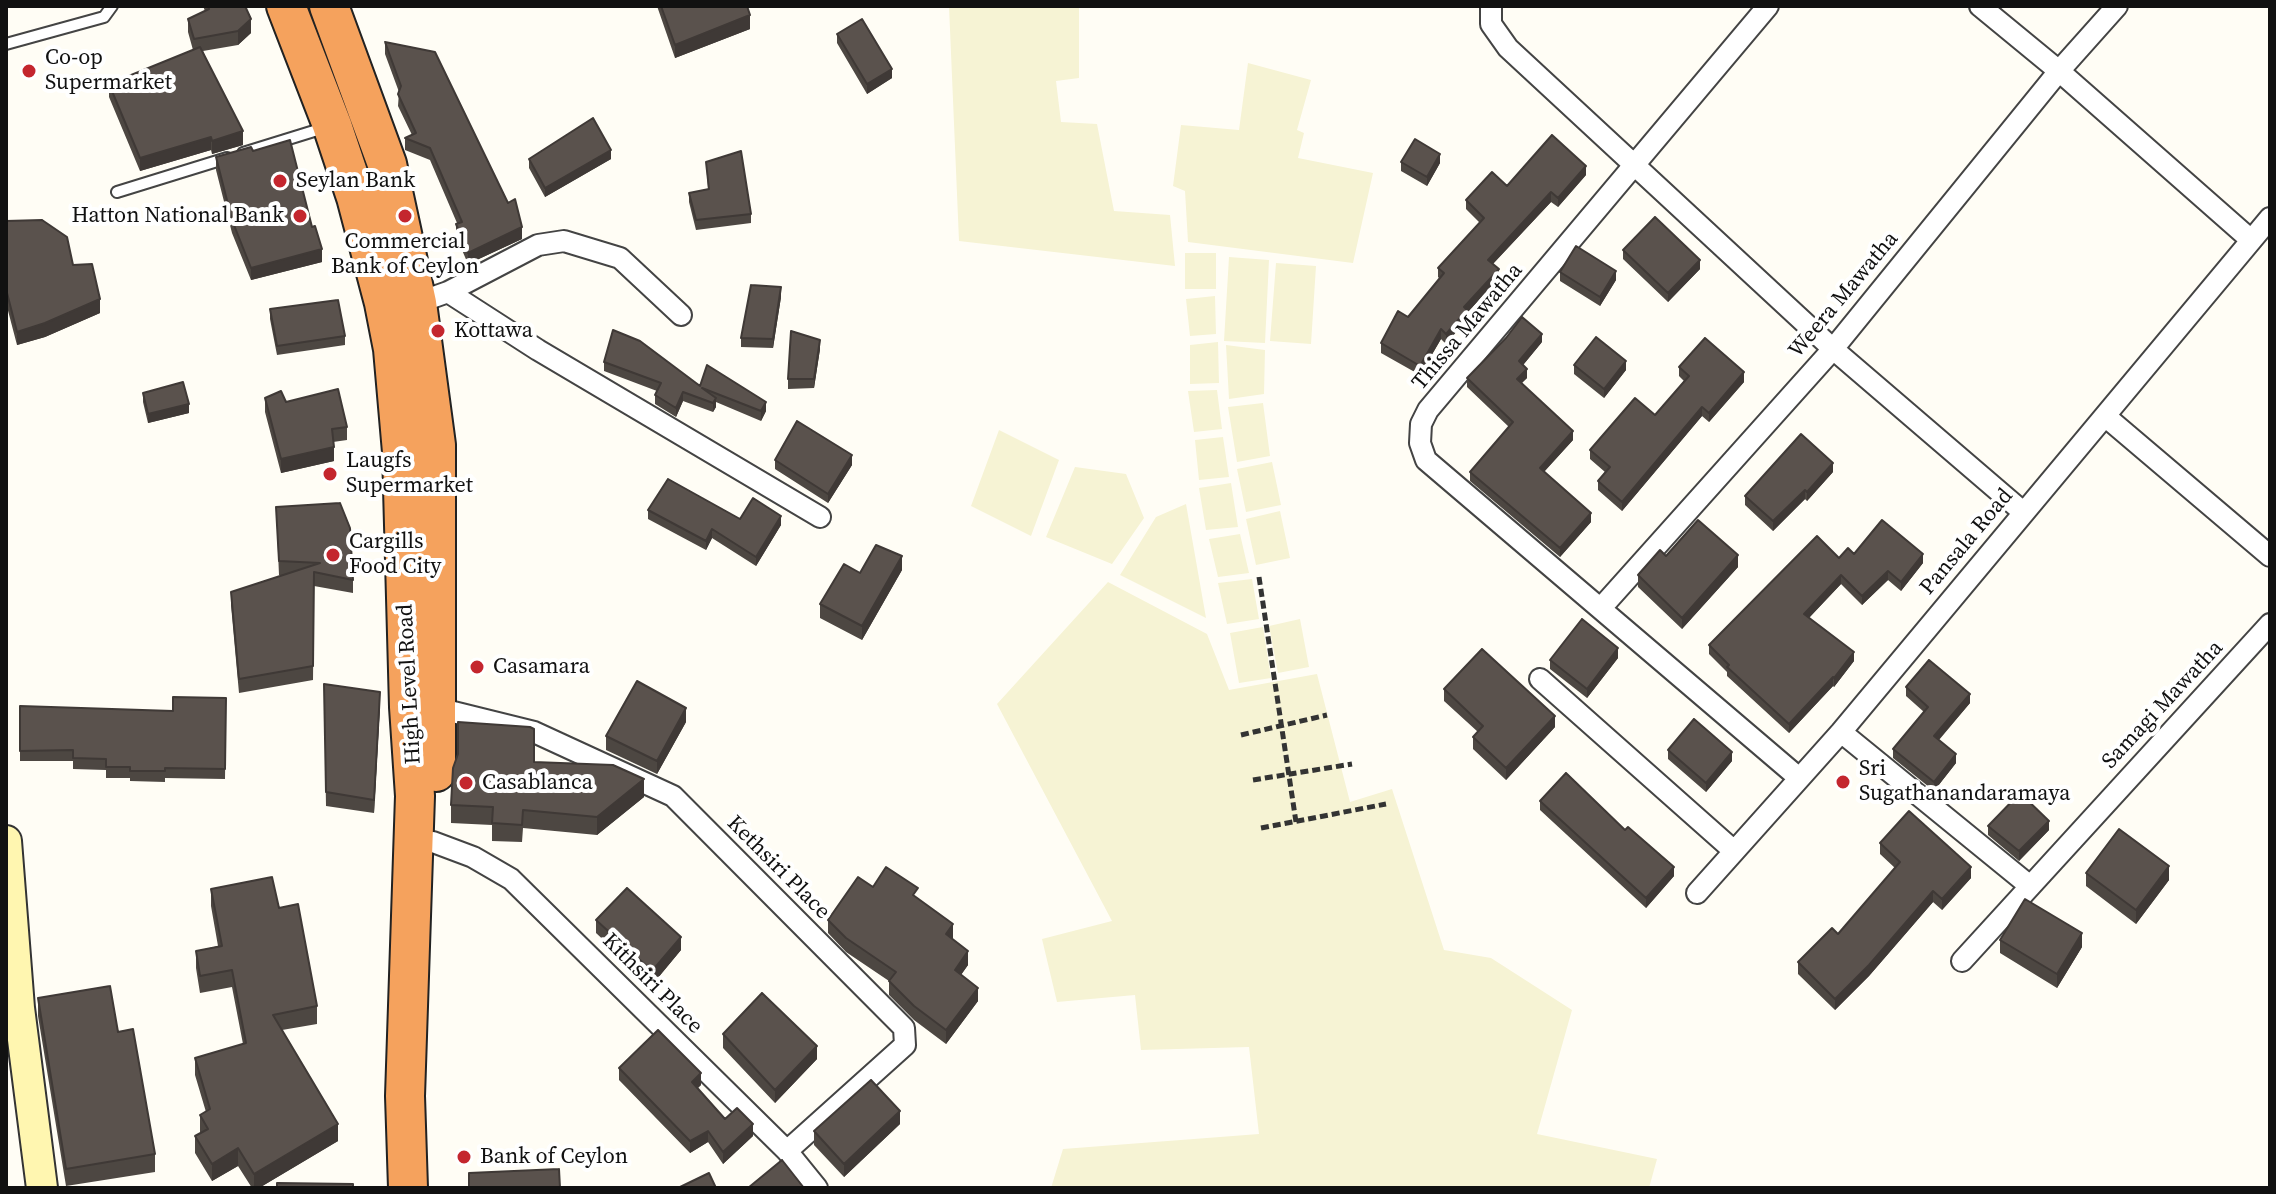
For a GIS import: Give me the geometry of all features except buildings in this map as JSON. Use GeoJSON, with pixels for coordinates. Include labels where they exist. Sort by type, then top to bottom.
{"type":"FeatureCollection","features":[{"type":"Feature","properties":{"kind":"highway","name":"High Level Road"},"geometry":{"type":"LineString","coordinates":[[286,6],[332,125],[371,247],[393,349],[402,452],[409,707],[415,796],[405,1096],[408,1188]]}},
{"type":"Feature","properties":{"kind":"highway","name":"High Level Road"},"geometry":{"type":"LineString","coordinates":[[329,6],[432,297],[437,708],[424,1096],[428,1188]]}},
{"type":"Feature","properties":{"kind":"street"},"geometry":{"type":"LineString","coordinates":[[1491,6],[1491,24],[1508,48],[1833,349],[2023,512]]}},
{"type":"Feature","properties":{"kind":"street","name":"Thissa Mawatha"},"geometry":{"type":"LineString","coordinates":[[1768,6],[1428,410],[1421,424],[1420,443],[1426,460],[1799,778]]}},
{"type":"Feature","properties":{"kind":"street"},"geometry":{"type":"LineString","coordinates":[[1980,6],[2059,71],[2251,240]]}},
{"type":"Feature","properties":{"kind":"street","name":"Weera Mawatha"},"geometry":{"type":"LineString","coordinates":[[1601,608],[1833,349],[2059,71],[2117,6]]}},
{"type":"Feature","properties":{"kind":"street","name":"Pansala Road"},"geometry":{"type":"LineString","coordinates":[[1697,893],[1841,732],[2270,218]]}},
{"type":"Feature","properties":{"kind":"street"},"geometry":{"type":"LineString","coordinates":[[432,297],[538,245],[564,241],[620,258],[681,315]]}},
{"type":"Feature","properties":{"kind":"street"},"geometry":{"type":"LineString","coordinates":[[432,297],[538,350],[820,517]]}},
{"type":"Feature","properties":{"kind":"street"},"geometry":{"type":"LineString","coordinates":[[2105,416],[2270,556]]}},
{"type":"Feature","properties":{"kind":"street","name":"Samagi Mawatha"},"geometry":{"type":"LineString","coordinates":[[1962,961],[2270,624]]}},
{"type":"Feature","properties":{"kind":"street"},"geometry":{"type":"LineString","coordinates":[[1540,679],[1734,851]]}},
{"type":"Feature","properties":{"kind":"street","name":"Kethsiri Place"},"geometry":{"type":"LineString","coordinates":[[437,708],[534,732],[673,796],[904,1028],[905,1045],[787,1151]]}},
{"type":"Feature","properties":{"kind":"street"},"geometry":{"type":"LineString","coordinates":[[1841,732],[2030,886]]}},
{"type":"Feature","properties":{"kind":"street"},"geometry":{"type":"LineString","coordinates":[[6,841],[35,1187]]}},
{"type":"Feature","properties":{"kind":"street","name":"Kithsiri Place"},"geometry":{"type":"LineString","coordinates":[[433,842],[473,857],[511,879],[787,1151],[817,1188]]}},
{"type":"Feature","properties":{"kind":"lane"},"geometry":{"type":"LineString","coordinates":[[6,44],[104,17],[112,6]]}},
{"type":"Feature","properties":{"kind":"lane"},"geometry":{"type":"LineString","coordinates":[[117,192],[332,125]]}},
{"type":"Feature","properties":{"kind":"path"},"geometry":{"type":"LineString","coordinates":[[1259,577],[1296,822]]}},
{"type":"Feature","properties":{"kind":"path"},"geometry":{"type":"LineString","coordinates":[[1241,735],[1327,715]]}},
{"type":"Feature","properties":{"kind":"path"},"geometry":{"type":"LineString","coordinates":[[1253,780],[1352,764]]}},
{"type":"Feature","properties":{"kind":"path"},"geometry":{"type":"LineString","coordinates":[[1261,828],[1386,804]]}},
{"type":"Feature","properties":{"kind":"shaded area"},"geometry":{"type":"Polygon","coordinates":[[[949,6],[1079,6],[1079,78],[1056,81],[1061,122],[1097,124],[1114,211],[1170,215],[1175,266],[959,241],[949,6]]]}},
{"type":"Feature","properties":{"kind":"shaded area"},"geometry":{"type":"Polygon","coordinates":[[[1248,63],[1311,80],[1297,130],[1304,133],[1298,158],[1373,173],[1353,263],[1188,242],[1185,191],[1173,186],[1181,125],[1239,130],[1248,63]]]}},
{"type":"Feature","properties":{"kind":"shaded area"},"geometry":{"type":"Polygon","coordinates":[[[1185,253],[1216,253],[1216,289],[1185,289],[1185,253]]]}},
{"type":"Feature","properties":{"kind":"shaded area"},"geometry":{"type":"Polygon","coordinates":[[[1229,257],[1269,260],[1265,343],[1224,341],[1229,257]]]}},
{"type":"Feature","properties":{"kind":"shaded area"},"geometry":{"type":"Polygon","coordinates":[[[1276,263],[1316,266],[1311,344],[1270,341],[1276,263]]]}},
{"type":"Feature","properties":{"kind":"shaded area"},"geometry":{"type":"Polygon","coordinates":[[[1215,296],[1216,334],[1190,336],[1186,299],[1215,296]]]}},
{"type":"Feature","properties":{"kind":"shaded area"},"geometry":{"type":"Polygon","coordinates":[[[1218,342],[1219,383],[1190,384],[1190,345],[1218,342]]]}},
{"type":"Feature","properties":{"kind":"shaded area"},"geometry":{"type":"Polygon","coordinates":[[[1226,345],[1265,350],[1264,394],[1229,399],[1226,345]]]}},
{"type":"Feature","properties":{"kind":"shaded area"},"geometry":{"type":"Polygon","coordinates":[[[1217,390],[1222,429],[1194,432],[1188,391],[1217,390]]]}},
{"type":"Feature","properties":{"kind":"shaded area"},"geometry":{"type":"Polygon","coordinates":[[[1263,403],[1270,456],[1237,462],[1228,407],[1263,403]]]}},
{"type":"Feature","properties":{"kind":"shaded area"},"geometry":{"type":"Polygon","coordinates":[[[999,430],[1059,460],[1031,536],[971,506],[999,430]]]}},
{"type":"Feature","properties":{"kind":"shaded area"},"geometry":{"type":"Polygon","coordinates":[[[1223,437],[1229,477],[1199,480],[1195,440],[1223,437]]]}},
{"type":"Feature","properties":{"kind":"shaded area"},"geometry":{"type":"Polygon","coordinates":[[[1272,462],[1281,505],[1246,512],[1237,469],[1272,462]]]}},
{"type":"Feature","properties":{"kind":"shaded area"},"geometry":{"type":"Polygon","coordinates":[[[1075,467],[1126,474],[1144,518],[1112,564],[1046,537],[1075,467]]]}},
{"type":"Feature","properties":{"kind":"shaded area"},"geometry":{"type":"Polygon","coordinates":[[[1231,483],[1238,527],[1206,530],[1199,488],[1231,483]]]}},
{"type":"Feature","properties":{"kind":"shaded area"},"geometry":{"type":"Polygon","coordinates":[[[1186,504],[1206,618],[1120,575],[1156,517],[1186,504]]]}},
{"type":"Feature","properties":{"kind":"shaded area"},"geometry":{"type":"Polygon","coordinates":[[[1280,511],[1290,558],[1256,565],[1246,519],[1280,511]]]}},
{"type":"Feature","properties":{"kind":"shaded area"},"geometry":{"type":"Polygon","coordinates":[[[1240,534],[1249,573],[1218,577],[1209,539],[1240,534]]]}},
{"type":"Feature","properties":{"kind":"shaded area"},"geometry":{"type":"Polygon","coordinates":[[[1252,579],[1259,619],[1227,624],[1218,583],[1252,579]]]}},
{"type":"Feature","properties":{"kind":"shaded area"},"geometry":{"type":"Polygon","coordinates":[[[1108,582],[1207,634],[1229,690],[1317,674],[1350,802],[1392,789],[1444,950],[1491,958],[1572,1010],[1537,1134],[1657,1159],[1649,1188],[1051,1188],[1063,1149],[1259,1134],[1249,1047],[1141,1050],[1135,995],[1057,1002],[1042,939],[1112,921],[997,704],[1108,582]]]}},
{"type":"Feature","properties":{"kind":"shaded area"},"geometry":{"type":"Polygon","coordinates":[[[1300,619],[1309,667],[1278,673],[1269,626],[1300,619]]]}},
{"type":"Feature","properties":{"kind":"shaded area"},"geometry":{"type":"Polygon","coordinates":[[[1263,627],[1271,678],[1239,683],[1230,633],[1263,627]]]}},
{"type":"Feature","properties":{"kind":"place","name":"Co-op Supermarket"},"geometry":{"type":"Point","coordinates":[29,71]}},
{"type":"Feature","properties":{"kind":"place","name":"Seylan Bank"},"geometry":{"type":"Point","coordinates":[280,181]}},
{"type":"Feature","properties":{"kind":"place","name":"Hatton National Bank"},"geometry":{"type":"Point","coordinates":[300,216]}},
{"type":"Feature","properties":{"kind":"place","name":"Commercial Bank of Ceylon"},"geometry":{"type":"Point","coordinates":[405,216]}},
{"type":"Feature","properties":{"kind":"place","name":"Kottawa"},"geometry":{"type":"Point","coordinates":[438,331]}},
{"type":"Feature","properties":{"kind":"place","name":"Laugfs Supermarket"},"geometry":{"type":"Point","coordinates":[330,474]}},
{"type":"Feature","properties":{"kind":"place","name":"Cargills Food City"},"geometry":{"type":"Point","coordinates":[333,555]}},
{"type":"Feature","properties":{"kind":"place","name":"Casamara"},"geometry":{"type":"Point","coordinates":[477,667]}},
{"type":"Feature","properties":{"kind":"place","name":"Sri Sugathanandaramaya"},"geometry":{"type":"Point","coordinates":[1843,782]}},
{"type":"Feature","properties":{"kind":"place","name":"Casablanca"},"geometry":{"type":"Point","coordinates":[466,783]}},
{"type":"Feature","properties":{"kind":"place","name":"Bank of Ceylon"},"geometry":{"type":"Point","coordinates":[464,1157]}}]}
